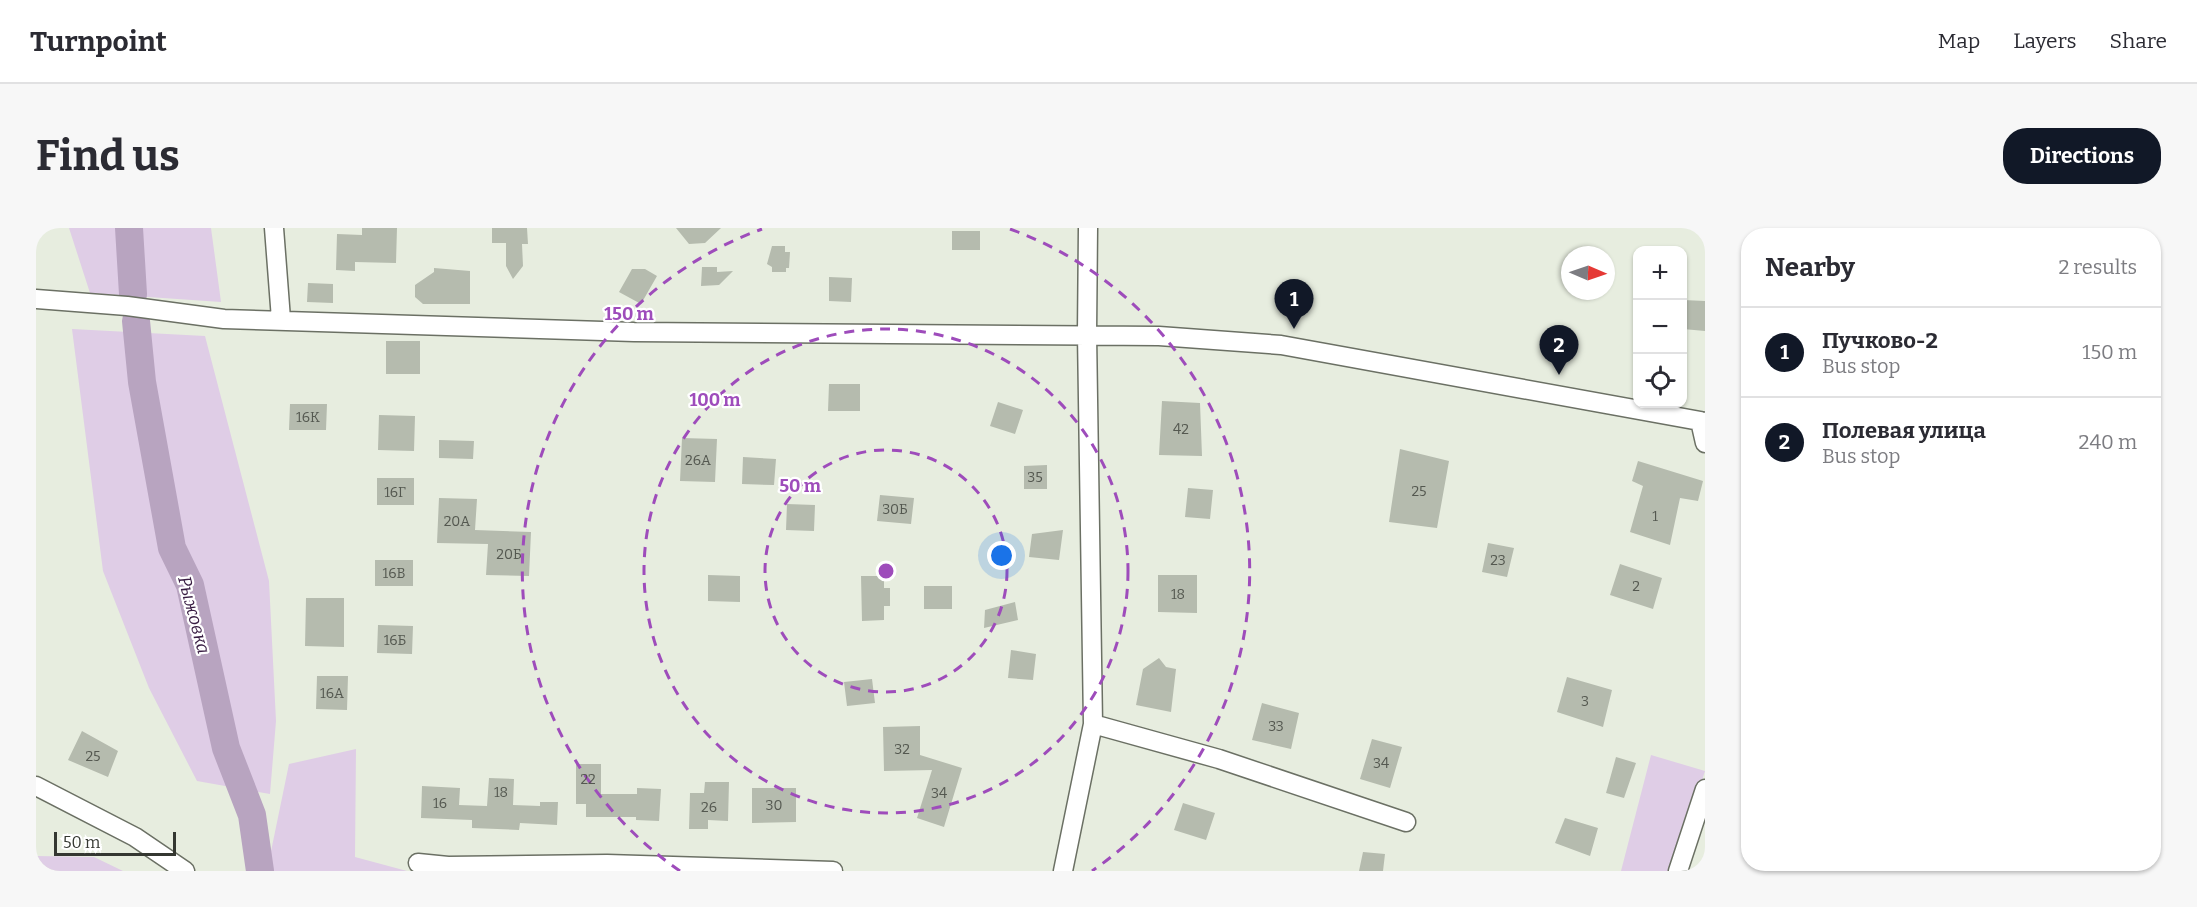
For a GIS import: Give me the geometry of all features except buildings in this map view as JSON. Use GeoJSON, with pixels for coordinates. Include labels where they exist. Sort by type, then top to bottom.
{"type":"FeatureCollection","features":[{"type":"Feature","properties":{"kind":"street"},"geometry":{"type":"LineString","coordinates":[[274,228],[281,319]]}},
{"type":"Feature","properties":{"kind":"street"},"geometry":{"type":"LineString","coordinates":[[1063,871],[1093,724],[1087,334],[1088,228]]}},
{"type":"Feature","properties":{"kind":"street"},"geometry":{"type":"LineString","coordinates":[[36,299],[127,306],[224,320],[281,319],[634,332],[1087,334],[1159,336],[1281,345],[1703,422],[1705,443]]}},
{"type":"Feature","properties":{"kind":"street"},"geometry":{"type":"LineString","coordinates":[[1093,724],[1219,759],[1406,822]]}},
{"type":"Feature","properties":{"kind":"street"},"geometry":{"type":"LineString","coordinates":[[36,786],[135,837],[185,871]]}},
{"type":"Feature","properties":{"kind":"street"},"geometry":{"type":"LineString","coordinates":[[1678,871],[1705,789]]}},
{"type":"Feature","properties":{"kind":"street"},"geometry":{"type":"LineString","coordinates":[[418,863],[448,866],[607,864],[833,871]]}},
{"type":"Feature","properties":{"kind":"shaded area"},"geometry":{"type":"Polygon","coordinates":[[[69,228],[211,228],[221,302],[90,293],[69,228]]]}},
{"type":"Feature","properties":{"kind":"shaded area"},"geometry":{"type":"Polygon","coordinates":[[[72,329],[205,336],[269,581],[276,721],[270,794],[197,781],[149,688],[103,571],[72,329]]]}},
{"type":"Feature","properties":{"kind":"shaded area"},"geometry":{"type":"Polygon","coordinates":[[[356,749],[355,857],[407,871],[270,871],[269,861],[289,764],[356,749]]]}},
{"type":"Feature","properties":{"kind":"shaded area"},"geometry":{"type":"Polygon","coordinates":[[[1651,755],[1705,771],[1672,871],[1621,871],[1651,755]]]}},
{"type":"Feature","properties":{"kind":"shaded area"},"geometry":{"type":"Polygon","coordinates":[[[36,856],[94,857],[123,871],[36,871],[36,856]]]}},
{"type":"Feature","properties":{"kind":"waterway","name":"Рыжовка"},"geometry":{"type":"LineString","coordinates":[[129,228],[133,294]]}},
{"type":"Feature","properties":{"kind":"waterway","name":"Рыжовка"},"geometry":{"type":"LineString","coordinates":[[136,321],[142,382],[172,548],[190,585],[226,748],[252,815],[260,871]]}},
{"type":"Feature","properties":{"kind":"place","name":"Пучково-2"},"geometry":{"type":"Point","coordinates":[1294,329]}},
{"type":"Feature","properties":{"kind":"place","name":"Полевая улица"},"geometry":{"type":"Point","coordinates":[1559,375]}}]}
